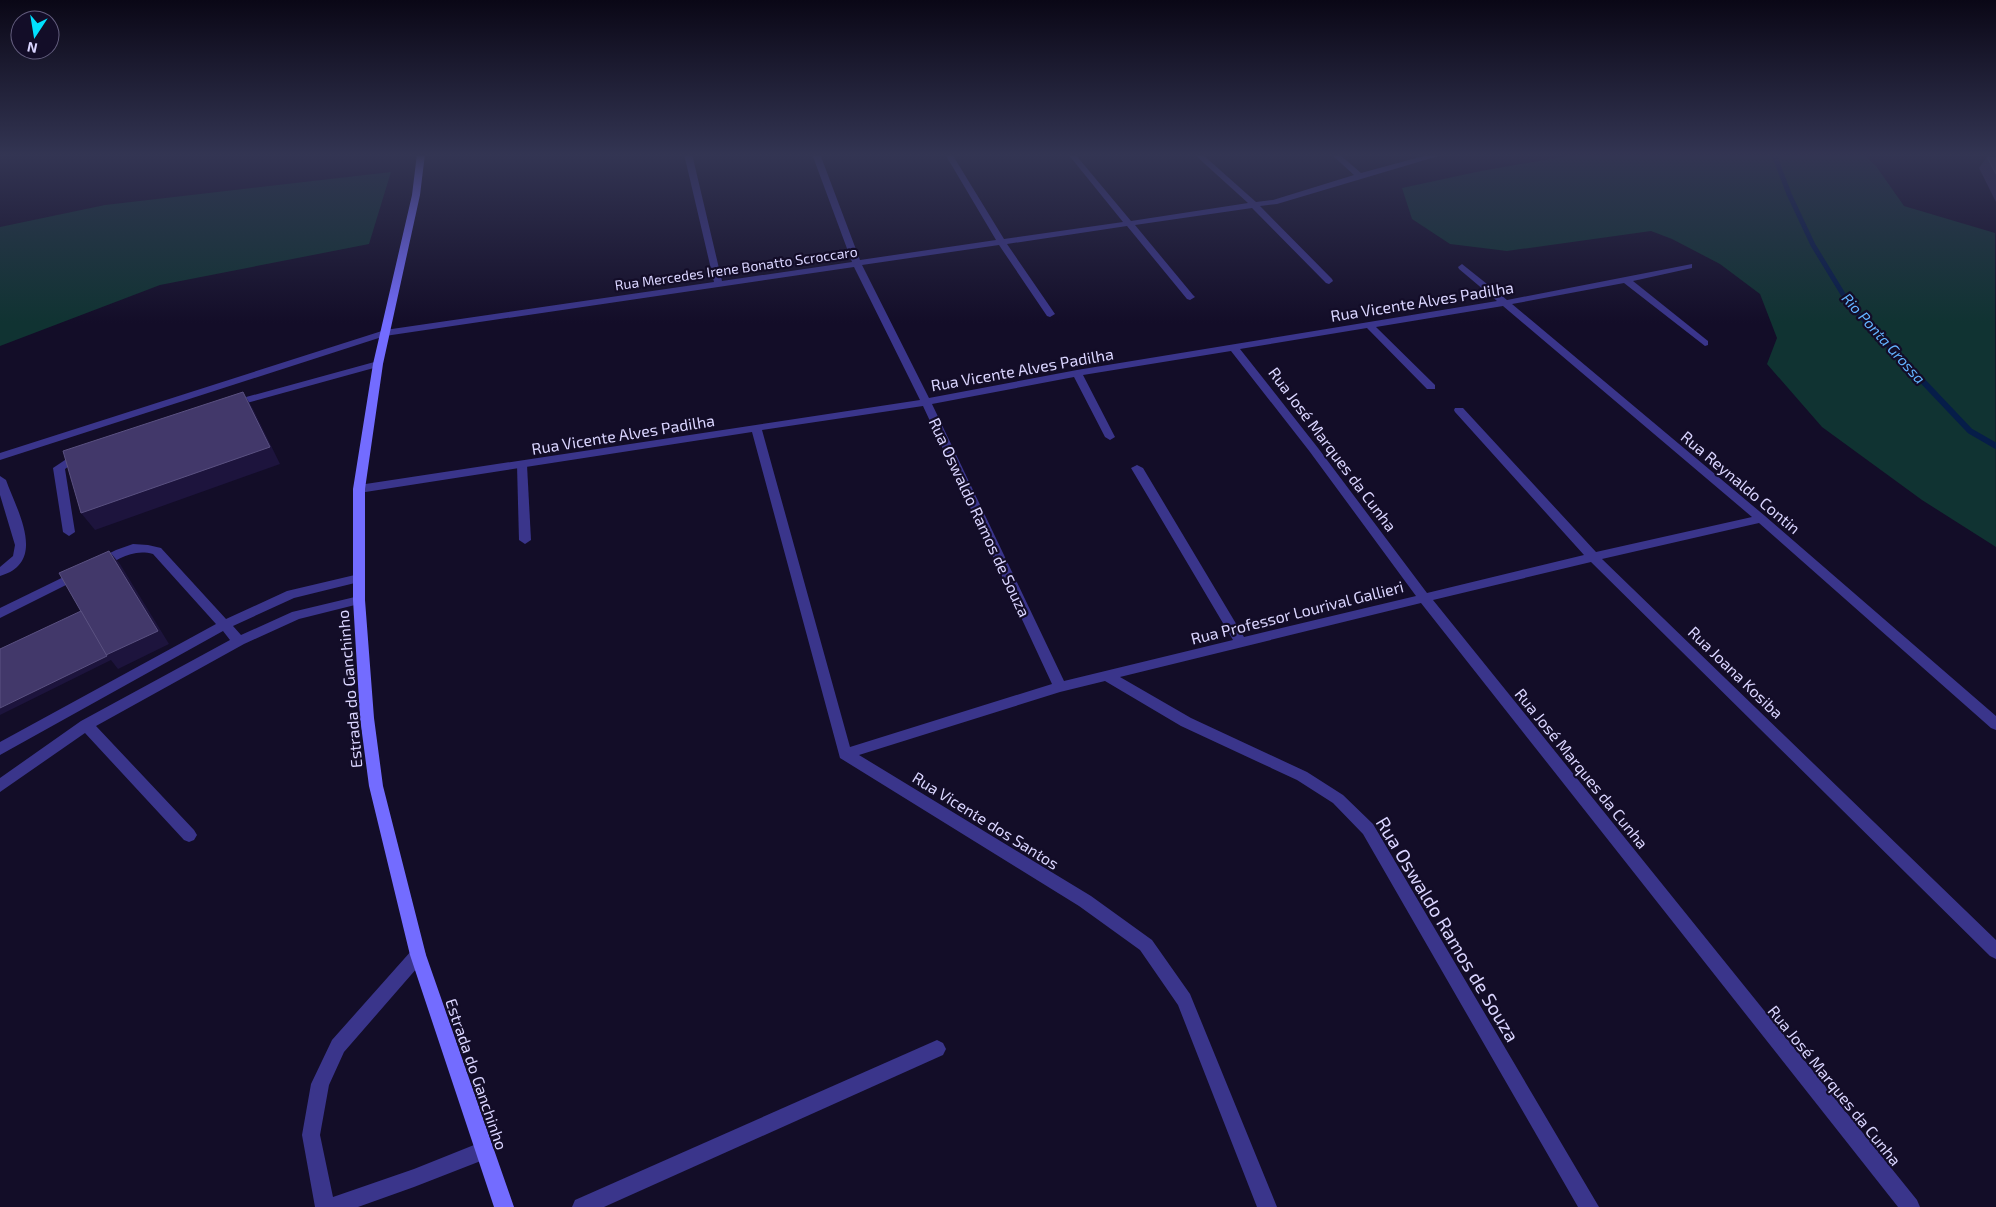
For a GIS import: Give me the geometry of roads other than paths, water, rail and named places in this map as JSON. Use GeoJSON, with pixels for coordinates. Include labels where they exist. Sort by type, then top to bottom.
{"type":"FeatureCollection","features":[{"type":"Feature","properties":{"kind":"street","name":"Estrada do Ganchinho"},"geometry":{"type":"LineString","coordinates":[[412,210],[384,333],[358,489],[359,600],[367,718],[376,786],[418,955],[504,1207]]}},
{"type":"Feature","properties":{"kind":"street"},"geometry":{"type":"LineString","coordinates":[[701,210],[719,285]]}},
{"type":"Feature","properties":{"kind":"street","name":"Rua Oswaldo Ramos de Souza"},"geometry":{"type":"LineString","coordinates":[[837,210],[857,264],[926,402],[1060,687]]}},
{"type":"Feature","properties":{"kind":"street"},"geometry":{"type":"LineString","coordinates":[[982,210],[1050,314]]}},
{"type":"Feature","properties":{"kind":"street"},"geometry":{"type":"LineString","coordinates":[[1117,210],[1190,297]]}},
{"type":"Feature","properties":{"kind":"street","name":"Rua Mercedes Irene Bonatto Scroccaro"},"geometry":{"type":"LineString","coordinates":[[0,457],[384,333],[1219,210]]}},
{"type":"Feature","properties":{"kind":"street"},"geometry":{"type":"LineString","coordinates":[[1259,210],[1329,281]]}},
{"type":"Feature","properties":{"kind":"street","name":"Rua Vicente Alves Padilha"},"geometry":{"type":"LineString","coordinates":[[358,489],[926,402],[1077,373],[1505,303],[1689,266]]}},
{"type":"Feature","properties":{"kind":"street","name":"Rua Reynaldo Contin"},"geometry":{"type":"LineString","coordinates":[[1462,267],[1761,519],[1996,724]]}},
{"type":"Feature","properties":{"kind":"street"},"geometry":{"type":"LineString","coordinates":[[1626,280],[1705,343]]}},
{"type":"Feature","properties":{"kind":"street"},"geometry":{"type":"LineString","coordinates":[[1369,326],[1431,387]]}},
{"type":"Feature","properties":{"kind":"street","name":"Rua José Marques da Cunha"},"geometry":{"type":"LineString","coordinates":[[1233,347],[1314,450],[1424,598],[1910,1207]]}},
{"type":"Feature","properties":{"kind":"street"},"geometry":{"type":"LineString","coordinates":[[223,407],[318,379],[378,364]]}},
{"type":"Feature","properties":{"kind":"street"},"geometry":{"type":"LineString","coordinates":[[1077,373],[1110,437]]}},
{"type":"Feature","properties":{"kind":"street","name":"Rua Joana Kosiba"},"geometry":{"type":"LineString","coordinates":[[1459,410],[1593,557],[1996,951]]}},
{"type":"Feature","properties":{"kind":"street"},"geometry":{"type":"LineString","coordinates":[[756,428],[845,754]]}},
{"type":"Feature","properties":{"kind":"street"},"geometry":{"type":"LineString","coordinates":[[69,532],[59,468],[90,446]]}},
{"type":"Feature","properties":{"kind":"street"},"geometry":{"type":"LineString","coordinates":[[522,465],[525,540]]}},
{"type":"Feature","properties":{"kind":"street"},"geometry":{"type":"LineString","coordinates":[[1137,468],[1241,643]]}},
{"type":"Feature","properties":{"kind":"street"},"geometry":{"type":"LineString","coordinates":[[0,480],[19,537],[21,551],[12,567],[0,572]]}},
{"type":"Feature","properties":{"kind":"street","name":"Rua Professor Lourival Gallieri"},"geometry":{"type":"LineString","coordinates":[[845,754],[1060,687],[1593,557],[1761,519]]}},
{"type":"Feature","properties":{"kind":"street"},"geometry":{"type":"LineString","coordinates":[[0,613],[129,548],[143,547],[157,551],[239,641]]}},
{"type":"Feature","properties":{"kind":"street"},"geometry":{"type":"LineString","coordinates":[[0,749],[224,625],[291,594],[359,578]]}},
{"type":"Feature","properties":{"kind":"street"},"geometry":{"type":"LineString","coordinates":[[0,786],[86,725],[239,641],[296,615],[359,600]]}},
{"type":"Feature","properties":{"kind":"street","name":"Rua Oswaldo Ramos de Souza"},"geometry":{"type":"LineString","coordinates":[[1107,676],[1186,722],[1302,776],[1338,799],[1368,829],[1589,1207]]}},
{"type":"Feature","properties":{"kind":"street"},"geometry":{"type":"LineString","coordinates":[[86,725],[190,835]]}},
{"type":"Feature","properties":{"kind":"street","name":"Rua Vicente dos Santos"},"geometry":{"type":"LineString","coordinates":[[845,754],[1085,901],[1146,945],[1184,1000],[1267,1207]]}},
{"type":"Feature","properties":{"kind":"street"},"geometry":{"type":"LineString","coordinates":[[325,1207],[311,1135],[320,1084],[338,1046],[418,955]]}},
{"type":"Feature","properties":{"kind":"street"},"geometry":{"type":"LineString","coordinates":[[582,1207],[937,1049]]}},
{"type":"Feature","properties":{"kind":"street"},"geometry":{"type":"LineString","coordinates":[[331,1207],[414,1178],[484,1150]]}},
{"type":"Feature","properties":{"kind":"waterway","name":"Rio Ponta Grossa"},"geometry":{"type":"LineString","coordinates":[[1797,210],[1813,245],[1849,304],[1878,335]]}},
{"type":"Feature","properties":{"kind":"waterway","name":"Rio Ponta Grossa"},"geometry":{"type":"LineString","coordinates":[[1877,333],[1970,431],[1996,446]]}}]}
